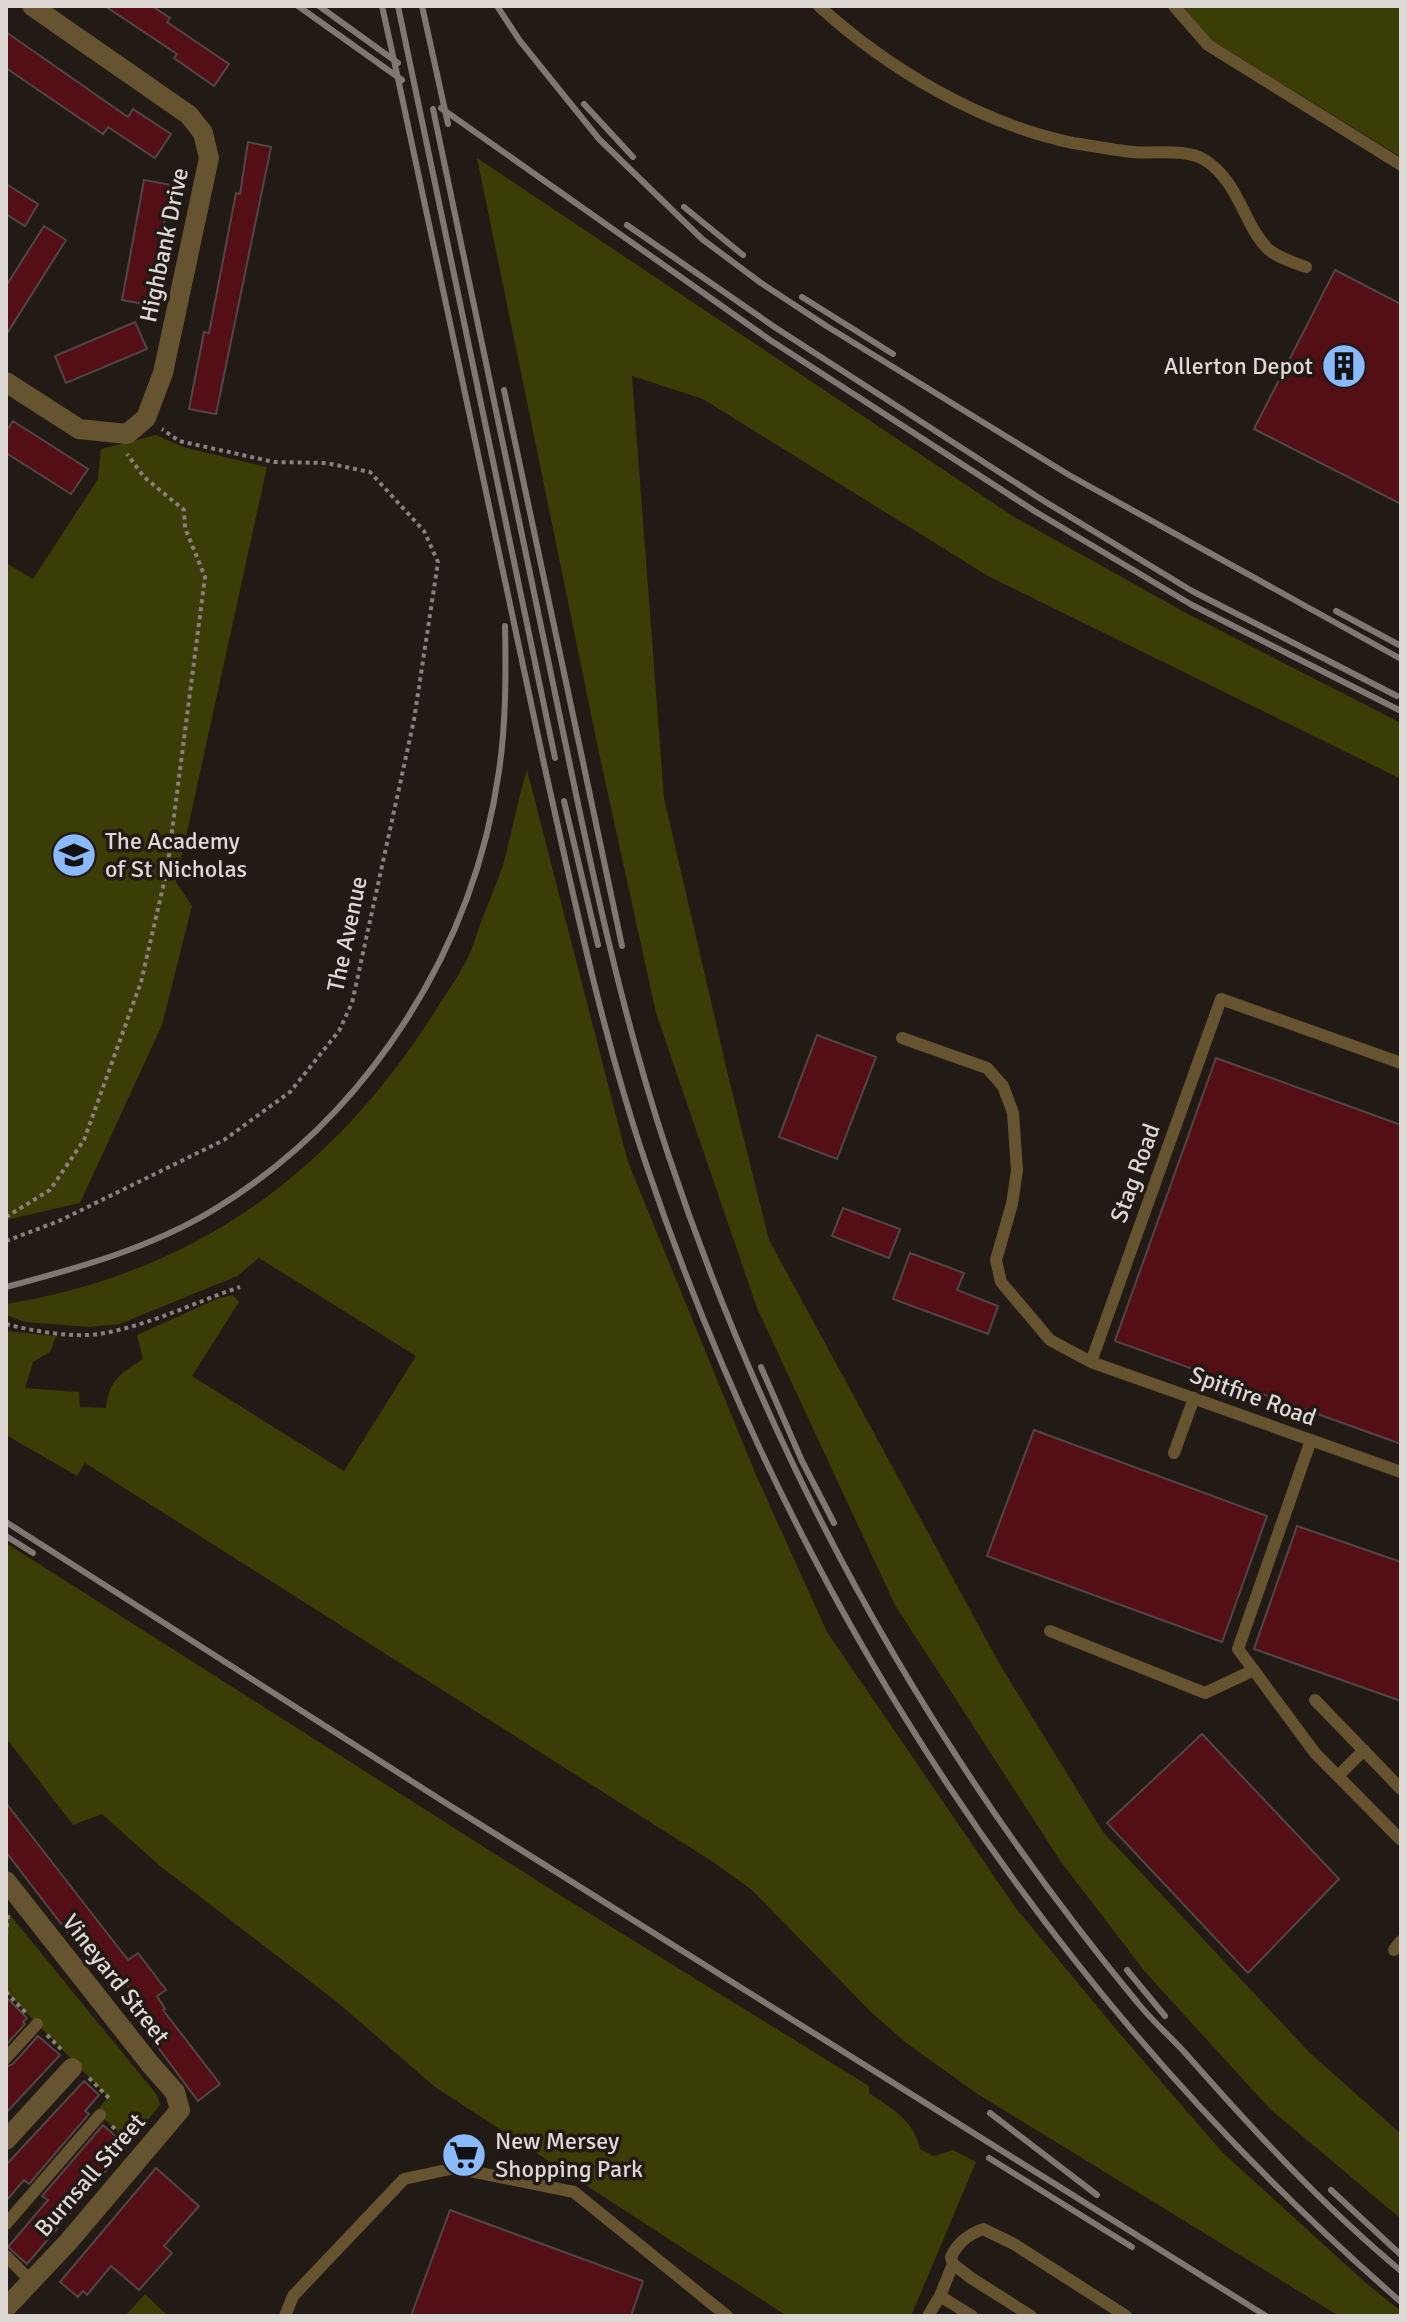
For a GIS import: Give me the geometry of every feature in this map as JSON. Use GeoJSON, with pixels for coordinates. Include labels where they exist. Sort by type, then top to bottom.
{"type":"FeatureCollection","features":[{"type":"Feature","properties":{"kind":"street","name":"Highbank Drive"},"geometry":{"type":"LineString","coordinates":[[32,6],[189,115],[203,133],[209,158],[163,373],[146,418]]}},
{"type":"Feature","properties":{"kind":"street"},"geometry":{"type":"LineString","coordinates":[[7,385],[79,429],[127,434],[146,418]]}},
{"type":"Feature","properties":{"kind":"street","name":"Vineyard Street"},"geometry":{"type":"LineString","coordinates":[[8,1890],[175,2092],[180,2110]]}},
{"type":"Feature","properties":{"kind":"street"},"geometry":{"type":"LineString","coordinates":[[6,2140],[72,2068]]}},
{"type":"Feature","properties":{"kind":"street","name":"Burnsall Street"},"geometry":{"type":"LineString","coordinates":[[6,2308],[180,2110]]}},
{"type":"Feature","properties":{"kind":"lane"},"geometry":{"type":"LineString","coordinates":[[819,6],[850,34],[894,65],[1031,133],[1133,152],[1193,154],[1206,161],[1229,182],[1267,248],[1282,258],[1306,267]]}},
{"type":"Feature","properties":{"kind":"lane"},"geometry":{"type":"LineString","coordinates":[[1174,6],[1208,45],[1401,165]]}},
{"type":"Feature","properties":{"kind":"lane","name":"Stag Road"},"geometry":{"type":"LineString","coordinates":[[1091,1362],[1221,999],[1401,1063]]}},
{"type":"Feature","properties":{"kind":"lane","name":"Spitfire Road"},"geometry":{"type":"LineString","coordinates":[[902,1038],[987,1068],[1003,1086],[1013,1113],[1017,1170],[1012,1204],[996,1260],[1001,1282],[1050,1340],[1091,1362],[1401,1472]]}},
{"type":"Feature","properties":{"kind":"lane"},"geometry":{"type":"LineString","coordinates":[[1174,1453],[1194,1398]]}},
{"type":"Feature","properties":{"kind":"lane"},"geometry":{"type":"LineString","coordinates":[[1311,1440],[1238,1649],[1315,1753],[1401,1840]]}},
{"type":"Feature","properties":{"kind":"lane"},"geometry":{"type":"LineString","coordinates":[[1050,1631],[1205,1693],[1254,1670]]}},
{"type":"Feature","properties":{"kind":"lane"},"geometry":{"type":"LineString","coordinates":[[1315,1700],[1401,1789]]}},
{"type":"Feature","properties":{"kind":"lane"},"geometry":{"type":"LineString","coordinates":[[1338,1776],[1364,1750]]}},
{"type":"Feature","properties":{"kind":"lane"},"geometry":{"type":"LineString","coordinates":[[6,2058],[37,2024]]}},
{"type":"Feature","properties":{"kind":"lane"},"geometry":{"type":"LineString","coordinates":[[6,2224],[100,2115]]}},
{"type":"Feature","properties":{"kind":"lane"},"geometry":{"type":"LineString","coordinates":[[285,2316],[293,2296],[404,2179],[455,2168],[574,2192],[727,2316]]}},
{"type":"Feature","properties":{"kind":"lane"},"geometry":{"type":"LineString","coordinates":[[1031,2316],[953,2264],[951,2257],[955,2247],[968,2235],[983,2229],[1014,2244],[1126,2316]]}},
{"type":"Feature","properties":{"kind":"lane"},"geometry":{"type":"LineString","coordinates":[[6,2256],[32,2282]]}},
{"type":"Feature","properties":{"kind":"lane"},"geometry":{"type":"LineString","coordinates":[[928,2316],[953,2264]]}},
{"type":"Feature","properties":{"kind":"lane"},"geometry":{"type":"LineString","coordinates":[[940,2296],[972,2316]]}},
{"type":"Feature","properties":{"kind":"path","name":"The Avenue"},"geometry":{"type":"LineString","coordinates":[[6,1241],[59,1221],[224,1140],[290,1092],[339,1031],[352,1003],[414,720],[438,562],[424,531],[370,472],[326,463],[274,462],[179,441],[146,418]]}},
{"type":"Feature","properties":{"kind":"path"},"geometry":{"type":"LineString","coordinates":[[6,1217],[50,1190],[84,1140],[141,982],[167,870],[205,577],[185,528],[184,510],[144,477],[126,452],[119,433]]}},
{"type":"Feature","properties":{"kind":"path"},"geometry":{"type":"LineString","coordinates":[[6,1324],[30,1330],[96,1334],[152,1321],[240,1287]]}},
{"type":"Feature","properties":{"kind":"shaded area"},"geometry":{"type":"Polygon","coordinates":[[[1182,6],[1401,6],[1401,157],[1211,40],[1182,6]]]}},
{"type":"Feature","properties":{"kind":"shaded area"},"geometry":{"type":"Polygon","coordinates":[[[477,158],[1014,517],[1188,614],[1401,723],[1401,779],[988,576],[703,399],[632,376],[664,798],[769,1240],[999,1663],[1103,1832],[1309,2052],[1401,2134],[1401,2219],[1270,2109],[1146,1973],[1061,1862],[895,1605],[757,1308],[656,1013],[599,753],[477,158]]]}},
{"type":"Feature","properties":{"kind":"shaded area","name":"The Academy of St Nicholas"},"geometry":{"type":"Polygon","coordinates":[[[156,435],[183,447],[267,467],[176,882],[192,906],[162,1025],[80,1203],[6,1220],[6,563],[33,579],[98,479],[101,449],[156,435]]]}},
{"type":"Feature","properties":{"kind":"shaded area"},"geometry":{"type":"Polygon","coordinates":[[[527,770],[628,1162],[756,1475],[827,1632],[1015,1907],[1115,2028],[1222,2152],[1401,2311],[1401,2316],[1339,2316],[976,2093],[905,2042],[871,2012],[752,1890],[713,1862],[85,1463],[77,1476],[6,1435],[6,1331],[56,1336],[50,1352],[33,1362],[25,1388],[79,1392],[80,1407],[106,1408],[113,1384],[143,1359],[137,1335],[219,1298],[233,1295],[239,1302],[192,1376],[344,1471],[416,1356],[259,1258],[237,1276],[120,1324],[89,1327],[25,1322],[6,1315],[6,1304],[74,1289],[138,1268],[198,1240],[253,1207],[304,1167],[351,1122],[394,1070],[434,1013],[468,956],[503,865],[527,770]]]}},
{"type":"Feature","properties":{"kind":"shaded area"},"geometry":{"type":"Polygon","coordinates":[[[6,1543],[555,1892],[869,2086],[869,2093],[894,2110],[913,2130],[920,2149],[934,2156],[953,2150],[976,2162],[911,2316],[787,2316],[435,2087],[337,2002],[160,1866],[102,1814],[73,1825],[6,1738],[6,1543]]]}},
{"type":"Feature","properties":{"kind":"shaded area"},"geometry":{"type":"Polygon","coordinates":[[[6,1910],[157,2095],[160,2105],[130,2142],[96,2112],[108,2097],[6,1992],[6,1910]]]}},
{"type":"Feature","properties":{"kind":"shaded area"},"geometry":{"type":"Polygon","coordinates":[[[145,2294],[168,2316],[125,2316],[145,2294]]]}},
{"type":"Feature","properties":{"kind":"building"},"geometry":{"type":"Polygon","coordinates":[[[105,6],[152,6],[170,18],[167,22],[229,64],[214,86],[174,58],[177,54],[105,6]]]}},
{"type":"Feature","properties":{"kind":"building"},"geometry":{"type":"Polygon","coordinates":[[[6,32],[128,117],[133,109],[171,134],[155,158],[108,127],[103,134],[6,68],[6,32]]]}},
{"type":"Feature","properties":{"kind":"building"},"geometry":{"type":"Polygon","coordinates":[[[248,142],[271,147],[216,414],[189,409],[204,332],[209,333],[236,193],[240,194],[248,142]]]}},
{"type":"Feature","properties":{"kind":"building"},"geometry":{"type":"Polygon","coordinates":[[[144,180],[171,185],[149,305],[122,300],[144,180]]]}},
{"type":"Feature","properties":{"kind":"building"},"geometry":{"type":"Polygon","coordinates":[[[6,184],[38,204],[25,226],[6,214],[6,184]]]}},
{"type":"Feature","properties":{"kind":"building"},"geometry":{"type":"Polygon","coordinates":[[[44,226],[66,240],[6,335],[6,286],[44,226]]]}},
{"type":"Feature","properties":{"kind":"building","name":"Allerton Depot"},"geometry":{"type":"Polygon","coordinates":[[[1335,270],[1401,304],[1401,504],[1254,429],[1335,270]]]}},
{"type":"Feature","properties":{"kind":"building"},"geometry":{"type":"Polygon","coordinates":[[[135,322],[147,349],[66,383],[55,356],[135,322]]]}},
{"type":"Feature","properties":{"kind":"building"},"geometry":{"type":"Polygon","coordinates":[[[13,421],[88,469],[71,494],[6,453],[6,431],[13,421]]]}},
{"type":"Feature","properties":{"kind":"building"},"geometry":{"type":"Polygon","coordinates":[[[817,1035],[876,1057],[837,1159],[779,1137],[817,1035]]]}},
{"type":"Feature","properties":{"kind":"building"},"geometry":{"type":"Polygon","coordinates":[[[1216,1058],[1401,1125],[1401,1444],[1115,1341],[1216,1058]]]}},
{"type":"Feature","properties":{"kind":"building"},"geometry":{"type":"Polygon","coordinates":[[[843,1208],[900,1229],[889,1258],[832,1236],[843,1208]]]}},
{"type":"Feature","properties":{"kind":"building"},"geometry":{"type":"Polygon","coordinates":[[[910,1253],[964,1273],[957,1290],[998,1306],[988,1334],[893,1299],[910,1253]]]}},
{"type":"Feature","properties":{"kind":"building"},"geometry":{"type":"Polygon","coordinates":[[[1034,1430],[1267,1516],[1222,1642],[987,1556],[1034,1430]]]}},
{"type":"Feature","properties":{"kind":"building"},"geometry":{"type":"Polygon","coordinates":[[[1297,1526],[1401,1562],[1401,1701],[1254,1649],[1297,1526]]]}},
{"type":"Feature","properties":{"kind":"building"},"geometry":{"type":"Polygon","coordinates":[[[1202,1734],[1339,1879],[1248,1973],[1107,1823],[1202,1734]]]}},
{"type":"Feature","properties":{"kind":"building"},"geometry":{"type":"Polygon","coordinates":[[[6,1803],[128,1960],[138,1953],[166,1990],[157,1996],[163,2010],[220,2084],[198,2101],[154,2042],[163,2035],[130,1989],[93,1943],[82,1951],[6,1852],[6,1803]]]}},
{"type":"Feature","properties":{"kind":"building"},"geometry":{"type":"Polygon","coordinates":[[[6,1997],[27,2018],[6,2045],[6,1997]]]}},
{"type":"Feature","properties":{"kind":"building"},"geometry":{"type":"Polygon","coordinates":[[[38,2036],[60,2055],[6,2113],[6,2067],[13,2064],[38,2036]]]}},
{"type":"Feature","properties":{"kind":"building"},"geometry":{"type":"Polygon","coordinates":[[[84,2081],[99,2095],[85,2111],[89,2114],[29,2184],[24,2180],[6,2201],[6,2165],[84,2081]]]}},
{"type":"Feature","properties":{"kind":"building"},"geometry":{"type":"Polygon","coordinates":[[[103,2125],[127,2146],[27,2264],[8,2247],[48,2200],[42,2196],[103,2125]]]}},
{"type":"Feature","properties":{"kind":"building"},"geometry":{"type":"Polygon","coordinates":[[[156,2168],[199,2206],[164,2246],[172,2253],[139,2290],[111,2266],[87,2295],[83,2291],[78,2297],[60,2282],[156,2168]]]}},
{"type":"Feature","properties":{"kind":"building"},"geometry":{"type":"Polygon","coordinates":[[[450,2210],[643,2281],[631,2316],[411,2316],[450,2210]]]}},
{"type":"Feature","properties":{"kind":"railway"},"geometry":{"type":"LineString","coordinates":[[298,6],[402,80]]}},
{"type":"Feature","properties":{"kind":"railway"},"geometry":{"type":"LineString","coordinates":[[319,6],[398,63]]}},
{"type":"Feature","properties":{"kind":"railway"},"geometry":{"type":"LineString","coordinates":[[382,6],[544,764],[616,1066],[646,1164],[707,1327],[777,1485],[858,1638],[947,1784],[1047,1924],[1155,2057],[1274,2183],[1401,2302]]}},
{"type":"Feature","properties":{"kind":"railway"},"geometry":{"type":"LineString","coordinates":[[398,6],[555,758]]}},
{"type":"Feature","properties":{"kind":"railway"},"geometry":{"type":"LineString","coordinates":[[422,6],[448,124]]}},
{"type":"Feature","properties":{"kind":"railway"},"geometry":{"type":"LineString","coordinates":[[497,6],[520,41],[599,139],[702,239],[761,283],[1069,475],[1401,659]]}},
{"type":"Feature","properties":{"kind":"railway"},"geometry":{"type":"LineString","coordinates":[[584,104],[633,157]]}},
{"type":"Feature","properties":{"kind":"railway"},"geometry":{"type":"LineString","coordinates":[[441,108],[770,340],[1036,512],[1192,605],[1401,711]]}},
{"type":"Feature","properties":{"kind":"railway"},"geometry":{"type":"LineString","coordinates":[[433,109],[579,809],[619,983],[668,1154],[709,1270],[756,1383],[807,1493],[863,1600],[924,1705],[990,1806],[1061,1905],[1143,2009],[1264,2140],[1344,2221],[1401,2271]]}},
{"type":"Feature","properties":{"kind":"railway"},"geometry":{"type":"LineString","coordinates":[[684,207],[743,255]]}},
{"type":"Feature","properties":{"kind":"railway"},"geometry":{"type":"LineString","coordinates":[[627,225],[776,328],[1044,501],[1192,591],[1397,696]]}},
{"type":"Feature","properties":{"kind":"railway"},"geometry":{"type":"LineString","coordinates":[[802,297],[893,354]]}},
{"type":"Feature","properties":{"kind":"railway"},"geometry":{"type":"LineString","coordinates":[[504,390],[622,946]]}},
{"type":"Feature","properties":{"kind":"railway"},"geometry":{"type":"LineString","coordinates":[[1336,611],[1401,646]]}},
{"type":"Feature","properties":{"kind":"railway"},"geometry":{"type":"LineString","coordinates":[[6,1287],[140,1246],[215,1209],[270,1170],[321,1126],[366,1076],[405,1021],[439,963],[466,901],[486,837],[503,735],[505,626]]}},
{"type":"Feature","properties":{"kind":"railway"},"geometry":{"type":"LineString","coordinates":[[564,801],[598,945]]}},
{"type":"Feature","properties":{"kind":"railway"},"geometry":{"type":"LineString","coordinates":[[761,1367],[802,1461],[834,1523]]}},
{"type":"Feature","properties":{"kind":"railway"},"geometry":{"type":"LineString","coordinates":[[6,1522],[441,1800],[1266,2316]]}},
{"type":"Feature","properties":{"kind":"railway"},"geometry":{"type":"LineString","coordinates":[[6,1536],[33,1553]]}},
{"type":"Feature","properties":{"kind":"railway"},"geometry":{"type":"LineString","coordinates":[[1127,1970],[1165,2016]]}},
{"type":"Feature","properties":{"kind":"railway"},"geometry":{"type":"LineString","coordinates":[[990,2113],[1097,2195]]}},
{"type":"Feature","properties":{"kind":"railway"},"geometry":{"type":"LineString","coordinates":[[989,2158],[1132,2247]]}},
{"type":"Feature","properties":{"kind":"railway"},"geometry":{"type":"LineString","coordinates":[[1331,2190],[1401,2255]]}},
{"type":"Feature","properties":{"kind":"place","name":"Allerton Depot"},"geometry":{"type":"Point","coordinates":[1344,366]}},
{"type":"Feature","properties":{"kind":"place","name":"The Academy of St Nicholas"},"geometry":{"type":"Point","coordinates":[74,855]}},
{"type":"Feature","properties":{"kind":"place","name":"New Mersey Shopping Park"},"geometry":{"type":"Point","coordinates":[464,2155]}}]}
